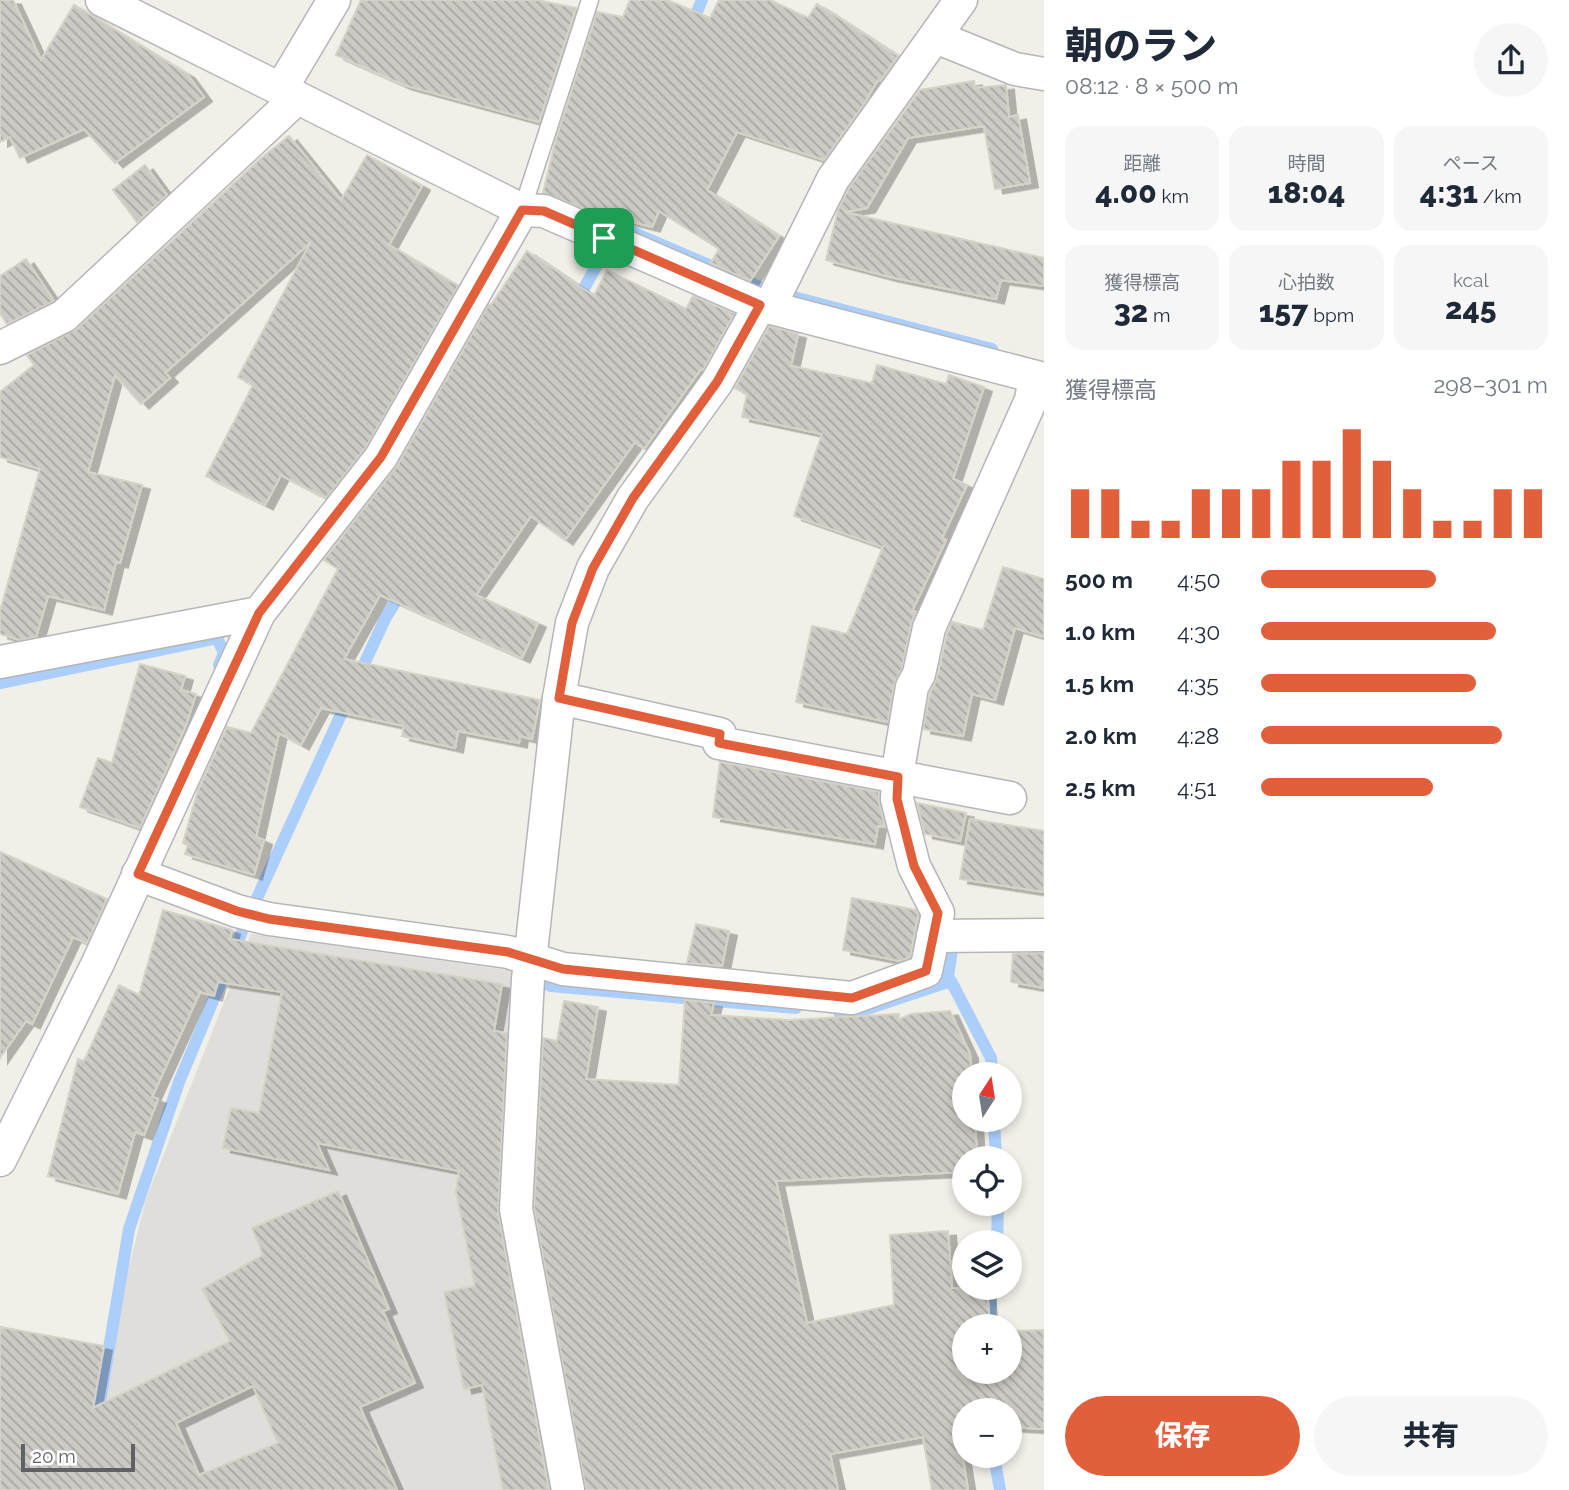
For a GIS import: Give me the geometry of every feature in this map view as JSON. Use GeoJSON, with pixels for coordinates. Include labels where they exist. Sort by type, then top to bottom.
{"type":"FeatureCollection","features":[{"type":"Feature","properties":{"kind":"street"},"geometry":{"type":"LineString","coordinates":[[102,0],[522,210],[544,211],[609,241],[771,300],[1039,378],[929,628],[919,674],[912,687],[897,799],[914,866],[938,913],[926,971],[852,998],[563,969],[529,969],[508,952],[251,914],[138,874]]}},
{"type":"Feature","properties":{"kind":"street"},"geometry":{"type":"LineString","coordinates":[[0,348],[64,316],[289,93],[334,0]]}},
{"type":"Feature","properties":{"kind":"street"},"geometry":{"type":"LineString","coordinates":[[568,1490],[516,1209],[529,969],[559,698],[572,623],[593,568],[633,498],[717,382],[771,300],[833,179],[961,0]]}},
{"type":"Feature","properties":{"kind":"street"},"geometry":{"type":"LineString","coordinates":[[936,37],[1015,69],[1044,74]]}},
{"type":"Feature","properties":{"kind":"street"},"geometry":{"type":"LineString","coordinates":[[0,1160],[97,965],[259,613],[381,457],[522,210]]}},
{"type":"Feature","properties":{"kind":"street"},"geometry":{"type":"LineString","coordinates":[[0,662],[259,613]]}},
{"type":"Feature","properties":{"kind":"street"},"geometry":{"type":"LineString","coordinates":[[559,698],[720,734],[719,743],[1010,797]]}},
{"type":"Feature","properties":{"kind":"street"},"geometry":{"type":"LineString","coordinates":[[933,936],[1044,935]]}},
{"type":"Feature","properties":{"kind":"lane"},"geometry":{"type":"LineString","coordinates":[[522,210],[590,0]]}},
{"type":"Feature","properties":{"kind":"shaded area"},"geometry":{"type":"Polygon","coordinates":[[[251,934],[514,971],[495,1181],[561,1490],[0,1490],[0,1473],[96,1479],[111,1338],[146,1199],[251,934]]]}},
{"type":"Feature","properties":{"kind":"building"},"geometry":{"type":"Polygon","coordinates":[[[0,0],[13,0],[41,60],[74,5],[187,74],[204,97],[115,163],[84,129],[20,158],[10,137],[0,142],[0,0]]]}},
{"type":"Feature","properties":{"kind":"building"},"geometry":{"type":"Polygon","coordinates":[[[361,0],[537,0],[576,8],[539,122],[404,85],[336,55],[361,0]]]}},
{"type":"Feature","properties":{"kind":"building"},"geometry":{"type":"Polygon","coordinates":[[[630,0],[667,0],[710,18],[719,0],[770,0],[808,18],[817,4],[898,56],[880,81],[878,80],[824,160],[737,132],[707,190],[779,236],[750,281],[711,263],[719,249],[659,211],[652,227],[593,212],[543,193],[556,139],[597,12],[623,17],[630,0]]]}},
{"type":"Feature","properties":{"kind":"building"},"geometry":{"type":"Polygon","coordinates":[[[974,81],[975,88],[1006,85],[1009,117],[1018,115],[1030,183],[995,189],[984,126],[908,138],[867,208],[844,212],[1044,258],[1044,286],[1001,280],[996,299],[890,277],[826,260],[838,210],[849,188],[920,90],[974,81]]]}},
{"type":"Feature","properties":{"kind":"building"},"geometry":{"type":"Polygon","coordinates":[[[289,136],[341,200],[367,155],[422,186],[389,245],[458,286],[366,447],[326,498],[281,475],[265,505],[206,476],[253,385],[238,377],[311,242],[165,373],[170,378],[141,404],[115,375],[88,472],[142,485],[120,563],[116,562],[104,610],[48,596],[36,637],[20,640],[0,634],[0,611],[40,469],[0,457],[0,392],[34,365],[27,355],[77,329],[259,160],[289,136]]]}},
{"type":"Feature","properties":{"kind":"building"},"geometry":{"type":"Polygon","coordinates":[[[145,165],[167,195],[137,222],[113,190],[145,165]]]}},
{"type":"Feature","properties":{"kind":"building"},"geometry":{"type":"Polygon","coordinates":[[[527,251],[594,296],[607,270],[686,309],[693,296],[730,312],[728,315],[733,316],[703,370],[701,369],[644,449],[635,442],[565,540],[531,516],[476,595],[538,623],[522,658],[380,595],[344,659],[540,700],[532,739],[520,736],[519,743],[458,731],[455,748],[402,736],[404,726],[321,708],[301,745],[279,733],[256,837],[264,840],[254,875],[185,854],[188,845],[183,843],[198,790],[227,727],[251,733],[338,569],[324,560],[397,466],[489,304],[491,305],[527,251]]]}},
{"type":"Feature","properties":{"kind":"building"},"geometry":{"type":"Polygon","coordinates":[[[26,259],[54,301],[7,324],[0,313],[0,276],[26,259]]]}},
{"type":"Feature","properties":{"kind":"building"},"geometry":{"type":"Polygon","coordinates":[[[769,326],[798,334],[791,366],[872,383],[877,365],[946,384],[949,375],[984,387],[953,479],[967,485],[942,538],[946,540],[912,611],[916,612],[902,668],[894,684],[888,722],[796,702],[812,626],[847,634],[883,547],[794,516],[822,434],[742,417],[747,394],[735,388],[769,326]]]}},
{"type":"Feature","properties":{"kind":"building"},"geometry":{"type":"Polygon","coordinates":[[[1003,567],[1044,579],[1044,637],[1015,628],[995,700],[972,694],[963,736],[923,729],[930,693],[937,678],[952,622],[983,630],[1003,567]]]}},
{"type":"Feature","properties":{"kind":"building"},"geometry":{"type":"Polygon","coordinates":[[[140,664],[185,676],[181,690],[196,694],[186,725],[140,828],[80,807],[98,758],[112,763],[140,664]]]}},
{"type":"Feature","properties":{"kind":"building"},"geometry":{"type":"Polygon","coordinates":[[[720,762],[879,792],[885,827],[878,826],[875,844],[713,817],[720,762]]]}},
{"type":"Feature","properties":{"kind":"building"},"geometry":{"type":"Polygon","coordinates":[[[917,803],[966,813],[960,841],[925,834],[917,803]]]}},
{"type":"Feature","properties":{"kind":"building"},"geometry":{"type":"Polygon","coordinates":[[[970,819],[1044,831],[1044,892],[960,879],[970,819]]]}},
{"type":"Feature","properties":{"kind":"building"},"geometry":{"type":"Polygon","coordinates":[[[0,852],[107,899],[87,943],[73,937],[32,1024],[26,1021],[0,1058],[0,852]]]}},
{"type":"Feature","properties":{"kind":"building"},"geometry":{"type":"Polygon","coordinates":[[[852,898],[916,910],[918,915],[910,957],[900,961],[843,950],[852,898]]]}},
{"type":"Feature","properties":{"kind":"building"},"geometry":{"type":"Polygon","coordinates":[[[163,910],[232,930],[230,939],[502,984],[494,1031],[507,1033],[498,1212],[549,1490],[503,1490],[482,1385],[464,1389],[444,1292],[475,1286],[456,1192],[459,1171],[317,1143],[329,1170],[223,1148],[231,1108],[259,1113],[282,992],[218,982],[214,996],[200,992],[152,1097],[158,1099],[144,1135],[135,1132],[118,1194],[48,1176],[78,1059],[84,1061],[119,985],[139,995],[163,910]]]}},
{"type":"Feature","properties":{"kind":"building"},"geometry":{"type":"Polygon","coordinates":[[[696,924],[729,931],[722,966],[687,963],[696,924]]]}},
{"type":"Feature","properties":{"kind":"building"},"geometry":{"type":"Polygon","coordinates":[[[1044,953],[1044,988],[1011,982],[1013,954],[1044,953]]]}},
{"type":"Feature","properties":{"kind":"building"},"geometry":{"type":"Polygon","coordinates":[[[685,1000],[714,1003],[711,1015],[789,1020],[899,1014],[898,1020],[911,1014],[950,1011],[970,1054],[970,1062],[952,1062],[952,1132],[976,1132],[976,1146],[952,1146],[952,1173],[776,1181],[807,1323],[894,1305],[890,1235],[948,1231],[952,1300],[988,1300],[989,1314],[952,1314],[952,1384],[1022,1384],[1022,1331],[1044,1330],[1044,1429],[1022,1428],[1022,1398],[952,1398],[952,1468],[964,1468],[968,1490],[932,1490],[923,1437],[830,1454],[838,1490],[586,1490],[534,1208],[543,1038],[557,1041],[564,1001],[598,1007],[586,1079],[679,1085],[685,1000]]]}},
{"type":"Feature","properties":{"kind":"building"},"geometry":{"type":"Polygon","coordinates":[[[338,1191],[389,1309],[383,1311],[415,1383],[360,1407],[397,1490],[0,1490],[0,1327],[104,1346],[93,1408],[230,1341],[202,1289],[263,1255],[252,1228],[338,1191]],[[253,1386],[176,1423],[199,1475],[278,1443],[253,1386]]]}},
{"type":"Feature","properties":{"kind":"waterway"},"geometry":{"type":"LineString","coordinates":[[691,25],[702,0]]}},
{"type":"Feature","properties":{"kind":"waterway"},"geometry":{"type":"LineString","coordinates":[[576,303],[615,232],[626,203]]}},
{"type":"Feature","properties":{"kind":"waterway"},"geometry":{"type":"LineString","coordinates":[[618,226],[767,290],[992,349]]}},
{"type":"Feature","properties":{"kind":"waterway"},"geometry":{"type":"LineString","coordinates":[[358,677],[386,617],[404,588]]}},
{"type":"Feature","properties":{"kind":"waterway"},"geometry":{"type":"LineString","coordinates":[[0,683],[217,638],[224,653],[219,665]]}},
{"type":"Feature","properties":{"kind":"waterway"},"geometry":{"type":"LineString","coordinates":[[97,1420],[129,1229],[179,1082],[246,922],[349,697]]}},
{"type":"Feature","properties":{"kind":"waterway"},"geometry":{"type":"LineString","coordinates":[[947,983],[953,943]]}},
{"type":"Feature","properties":{"kind":"waterway"},"geometry":{"type":"LineString","coordinates":[[530,977],[551,986],[796,1008]]}},
{"type":"Feature","properties":{"kind":"waterway"},"geometry":{"type":"LineString","coordinates":[[839,1012],[855,1013],[951,981],[991,1062]]}},
{"type":"Feature","properties":{"kind":"waterway"},"geometry":{"type":"LineString","coordinates":[[995,1132],[995,1146]]}},
{"type":"Feature","properties":{"kind":"waterway"},"geometry":{"type":"LineString","coordinates":[[997,1230],[998,1216]]}},
{"type":"Feature","properties":{"kind":"waterway"},"geometry":{"type":"LineString","coordinates":[[990,1314],[991,1300]]}},
{"type":"Feature","properties":{"kind":"waterway"},"geometry":{"type":"LineString","coordinates":[[983,1384],[985,1398]]}},
{"type":"Feature","properties":{"kind":"waterway"},"geometry":{"type":"LineString","coordinates":[[996,1468],[1000,1490]]}},
{"type":"Feature","properties":{"kind":"route"},"geometry":{"type":"LineString","coordinates":[[522,210],[544,211],[604,238],[760,305],[717,382],[633,498],[593,568],[572,623],[559,698],[720,734],[719,743],[898,777],[897,799],[914,866],[938,913],[926,971],[852,998],[563,969],[508,952],[269,919],[237,911],[138,874],[259,613],[381,457],[522,210]]}}]}
